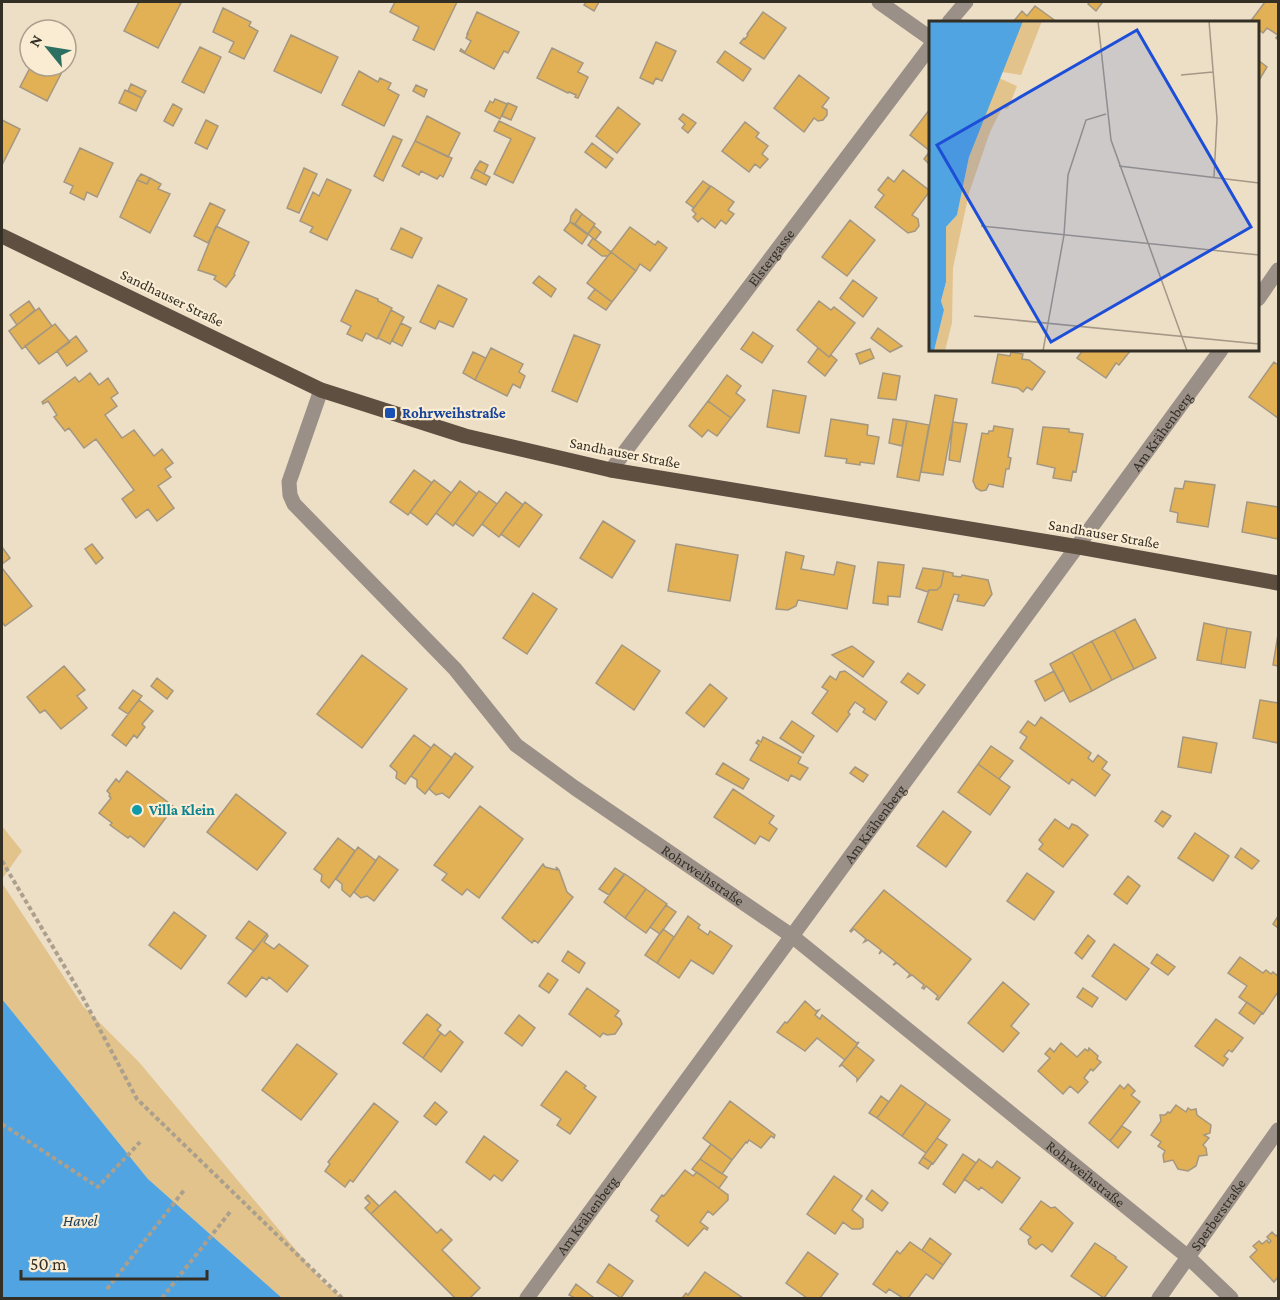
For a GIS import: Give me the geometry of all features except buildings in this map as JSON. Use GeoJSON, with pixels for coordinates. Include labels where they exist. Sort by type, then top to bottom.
{"type":"FeatureCollection","features":[{"type":"Feature","properties":{"kind":"main road","name":"Sandhauser Straße"},"geometry":{"type":"LineString","coordinates":[[2,236],[321,390],[465,436],[611,470],[1079,547],[1278,583]]}},
{"type":"Feature","properties":{"kind":"street"},"geometry":{"type":"LineString","coordinates":[[879,2],[929,37]]}},
{"type":"Feature","properties":{"kind":"street"},"geometry":{"type":"LineString","coordinates":[[951,21],[966,2]]}},
{"type":"Feature","properties":{"kind":"street","name":"Elstergasse"},"geometry":{"type":"LineString","coordinates":[[611,470],[929,48]]}},
{"type":"Feature","properties":{"kind":"street"},"geometry":{"type":"LineString","coordinates":[[1259,296],[1278,270]]}},
{"type":"Feature","properties":{"kind":"street","name":"Am Krähenberg"},"geometry":{"type":"LineString","coordinates":[[527,1299],[1220,351]]}},
{"type":"Feature","properties":{"kind":"street","name":"Rohrweihstraße"},"geometry":{"type":"LineString","coordinates":[[321,390],[289,482],[290,495],[294,504],[455,669],[516,746],[792,936],[1188,1257],[1231,1299]]}},
{"type":"Feature","properties":{"kind":"street","name":"Sperberstraße"},"geometry":{"type":"LineString","coordinates":[[1158,1299],[1278,1130]]}},
{"type":"Feature","properties":{"kind":"path"},"geometry":{"type":"LineString","coordinates":[[2,861],[82,996],[137,1099],[342,1299]]}},
{"type":"Feature","properties":{"kind":"path"},"geometry":{"type":"LineString","coordinates":[[2,1124],[99,1187],[140,1142]]}},
{"type":"Feature","properties":{"kind":"path"},"geometry":{"type":"LineString","coordinates":[[107,1289],[185,1189]]}},
{"type":"Feature","properties":{"kind":"path"},"geometry":{"type":"LineString","coordinates":[[162,1299],[230,1212]]}},
{"type":"Feature","properties":{"kind":"shaded area"},"geometry":{"type":"Polygon","coordinates":[[[2,826],[22,851],[2,879],[2,826]]]}},
{"type":"Feature","properties":{"kind":"shaded area"},"geometry":{"type":"Polygon","coordinates":[[[2,883],[83,1006],[139,1062],[321,1280],[342,1298],[282,1298],[148,1179],[2,999],[2,883]]]}},
{"type":"Feature","properties":{"kind":"water","name":"Havel"},"geometry":{"type":"Polygon","coordinates":[[[2,999],[148,1179],[282,1298],[2,1298],[2,999]]]}},
{"type":"Feature","properties":{"kind":"place","name":"Rohrweihstraße"},"geometry":{"type":"Point","coordinates":[390,413]}},
{"type":"Feature","properties":{"kind":"place","name":"Villa Klein"},"geometry":{"type":"Point","coordinates":[137,810]}}]}
